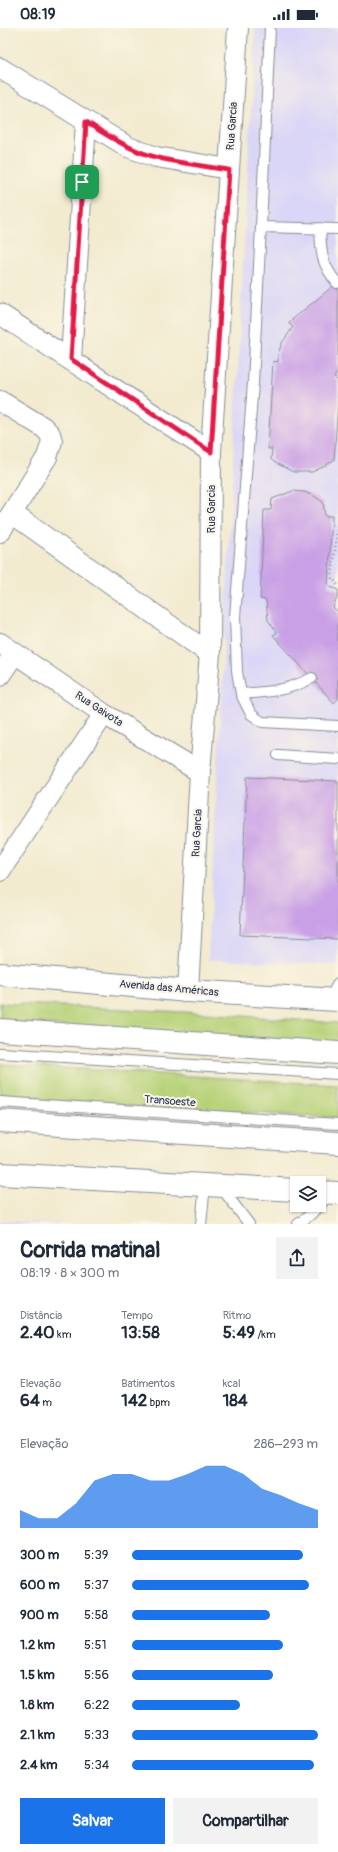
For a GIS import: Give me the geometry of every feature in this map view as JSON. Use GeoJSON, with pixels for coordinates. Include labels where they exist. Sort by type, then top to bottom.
{"type":"FeatureCollection","features":[{"type":"Feature","properties":{"kind":"main road","name":"Avenida das Américas"},"geometry":{"type":"LineString","coordinates":[[0,974],[188,990],[335,994]]}},
{"type":"Feature","properties":{"kind":"main road"},"geometry":{"type":"LineString","coordinates":[[0,1030],[338,1053]]}},
{"type":"Feature","properties":{"kind":"main road"},"geometry":{"type":"LineString","coordinates":[[0,1121],[338,1143]]}},
{"type":"Feature","properties":{"kind":"main road"},"geometry":{"type":"LineString","coordinates":[[0,1174],[290,1190]]}},
{"type":"Feature","properties":{"kind":"street","name":"Rua Garcia"},"geometry":{"type":"LineString","coordinates":[[188,990],[200,772],[210,654],[211,452],[238,28]]}},
{"type":"Feature","properties":{"kind":"street"},"geometry":{"type":"LineString","coordinates":[[0,68],[128,147],[156,158],[229,170]]}},
{"type":"Feature","properties":{"kind":"street"},"geometry":{"type":"LineString","coordinates":[[71,359],[86,122]]}},
{"type":"Feature","properties":{"kind":"street"},"geometry":{"type":"LineString","coordinates":[[0,314],[71,359],[211,452]]}},
{"type":"Feature","properties":{"kind":"street"},"geometry":{"type":"LineString","coordinates":[[0,401],[43,427],[50,434],[52,441],[47,458],[13,514],[0,532]]}},
{"type":"Feature","properties":{"kind":"street"},"geometry":{"type":"LineString","coordinates":[[13,514],[210,654]]}},
{"type":"Feature","properties":{"kind":"street"},"geometry":{"type":"LineString","coordinates":[[0,675],[7,648]]}},
{"type":"Feature","properties":{"kind":"street","name":"Rua Gaivota"},"geometry":{"type":"LineString","coordinates":[[7,648],[104,714],[200,772]]}},
{"type":"Feature","properties":{"kind":"street"},"geometry":{"type":"LineString","coordinates":[[0,871],[104,714]]}},
{"type":"Feature","properties":{"kind":"lane"},"geometry":{"type":"LineString","coordinates":[[270,28],[253,383],[235,617],[237,671],[241,694],[251,714],[262,722],[338,726]]}},
{"type":"Feature","properties":{"kind":"lane"},"geometry":{"type":"LineString","coordinates":[[261,227],[338,229]]}},
{"type":"Feature","properties":{"kind":"lane"},"geometry":{"type":"LineString","coordinates":[[320,228],[322,256],[327,270],[337,283]]}},
{"type":"Feature","properties":{"kind":"lane"},"geometry":{"type":"LineString","coordinates":[[241,694],[275,692],[296,687],[312,678]]}},
{"type":"Feature","properties":{"kind":"lane"},"geometry":{"type":"LineString","coordinates":[[278,755],[338,759]]}},
{"type":"Feature","properties":{"kind":"lane"},"geometry":{"type":"LineString","coordinates":[[0,1053],[338,1074]]}},
{"type":"Feature","properties":{"kind":"lane","name":"Transoeste"},"geometry":{"type":"LineString","coordinates":[[0,1102],[338,1124]]}},
{"type":"Feature","properties":{"kind":"lane"},"geometry":{"type":"LineString","coordinates":[[201,1224],[212,1186],[249,1224]]}},
{"type":"Feature","properties":{"kind":"lane"},"geometry":{"type":"LineString","coordinates":[[298,1224],[310,1215],[329,1192]]}},
{"type":"Feature","properties":{"kind":"path"},"geometry":{"type":"LineString","coordinates":[[338,522],[332,578],[338,585]]}},
{"type":"Feature","properties":{"kind":"shaded area"},"geometry":{"type":"Polygon","coordinates":[[[255,28],[338,28],[338,965],[208,960],[255,28]]]}},
{"type":"Feature","properties":{"kind":"shaded area"},"geometry":{"type":"Polygon","coordinates":[[[0,1221],[69,1224],[0,1224],[0,1221]]]}},
{"type":"Feature","properties":{"kind":"green space"},"geometry":{"type":"Polygon","coordinates":[[[0,1003],[204,1013],[338,1023],[338,1044],[0,1022],[0,1003]]]}},
{"type":"Feature","properties":{"kind":"green space"},"geometry":{"type":"Polygon","coordinates":[[[0,1064],[338,1085],[338,1118],[0,1098],[0,1064]]]}},
{"type":"Feature","properties":{"kind":"building"},"geometry":{"type":"Polygon","coordinates":[[[338,282],[338,371],[334,378],[338,380],[338,402],[334,460],[312,472],[293,472],[274,462],[271,459],[272,449],[268,449],[273,361],[278,362],[278,354],[282,343],[293,327],[288,323],[338,282]]]}},
{"type":"Feature","properties":{"kind":"building"},"geometry":{"type":"Polygon","coordinates":[[[293,491],[304,492],[314,496],[323,502],[325,516],[332,516],[328,586],[338,590],[338,596],[333,607],[338,612],[338,699],[334,703],[273,635],[277,633],[268,620],[266,600],[260,599],[264,510],[271,510],[272,499],[293,491]]]}},
{"type":"Feature","properties":{"kind":"building"},"geometry":{"type":"Polygon","coordinates":[[[247,777],[338,781],[338,939],[240,935],[247,777]]]}},
{"type":"Feature","properties":{"kind":"route"},"geometry":{"type":"LineString","coordinates":[[86,122],[128,147],[156,158],[229,170],[211,452],[71,359],[82,182],[86,122]]}}]}
